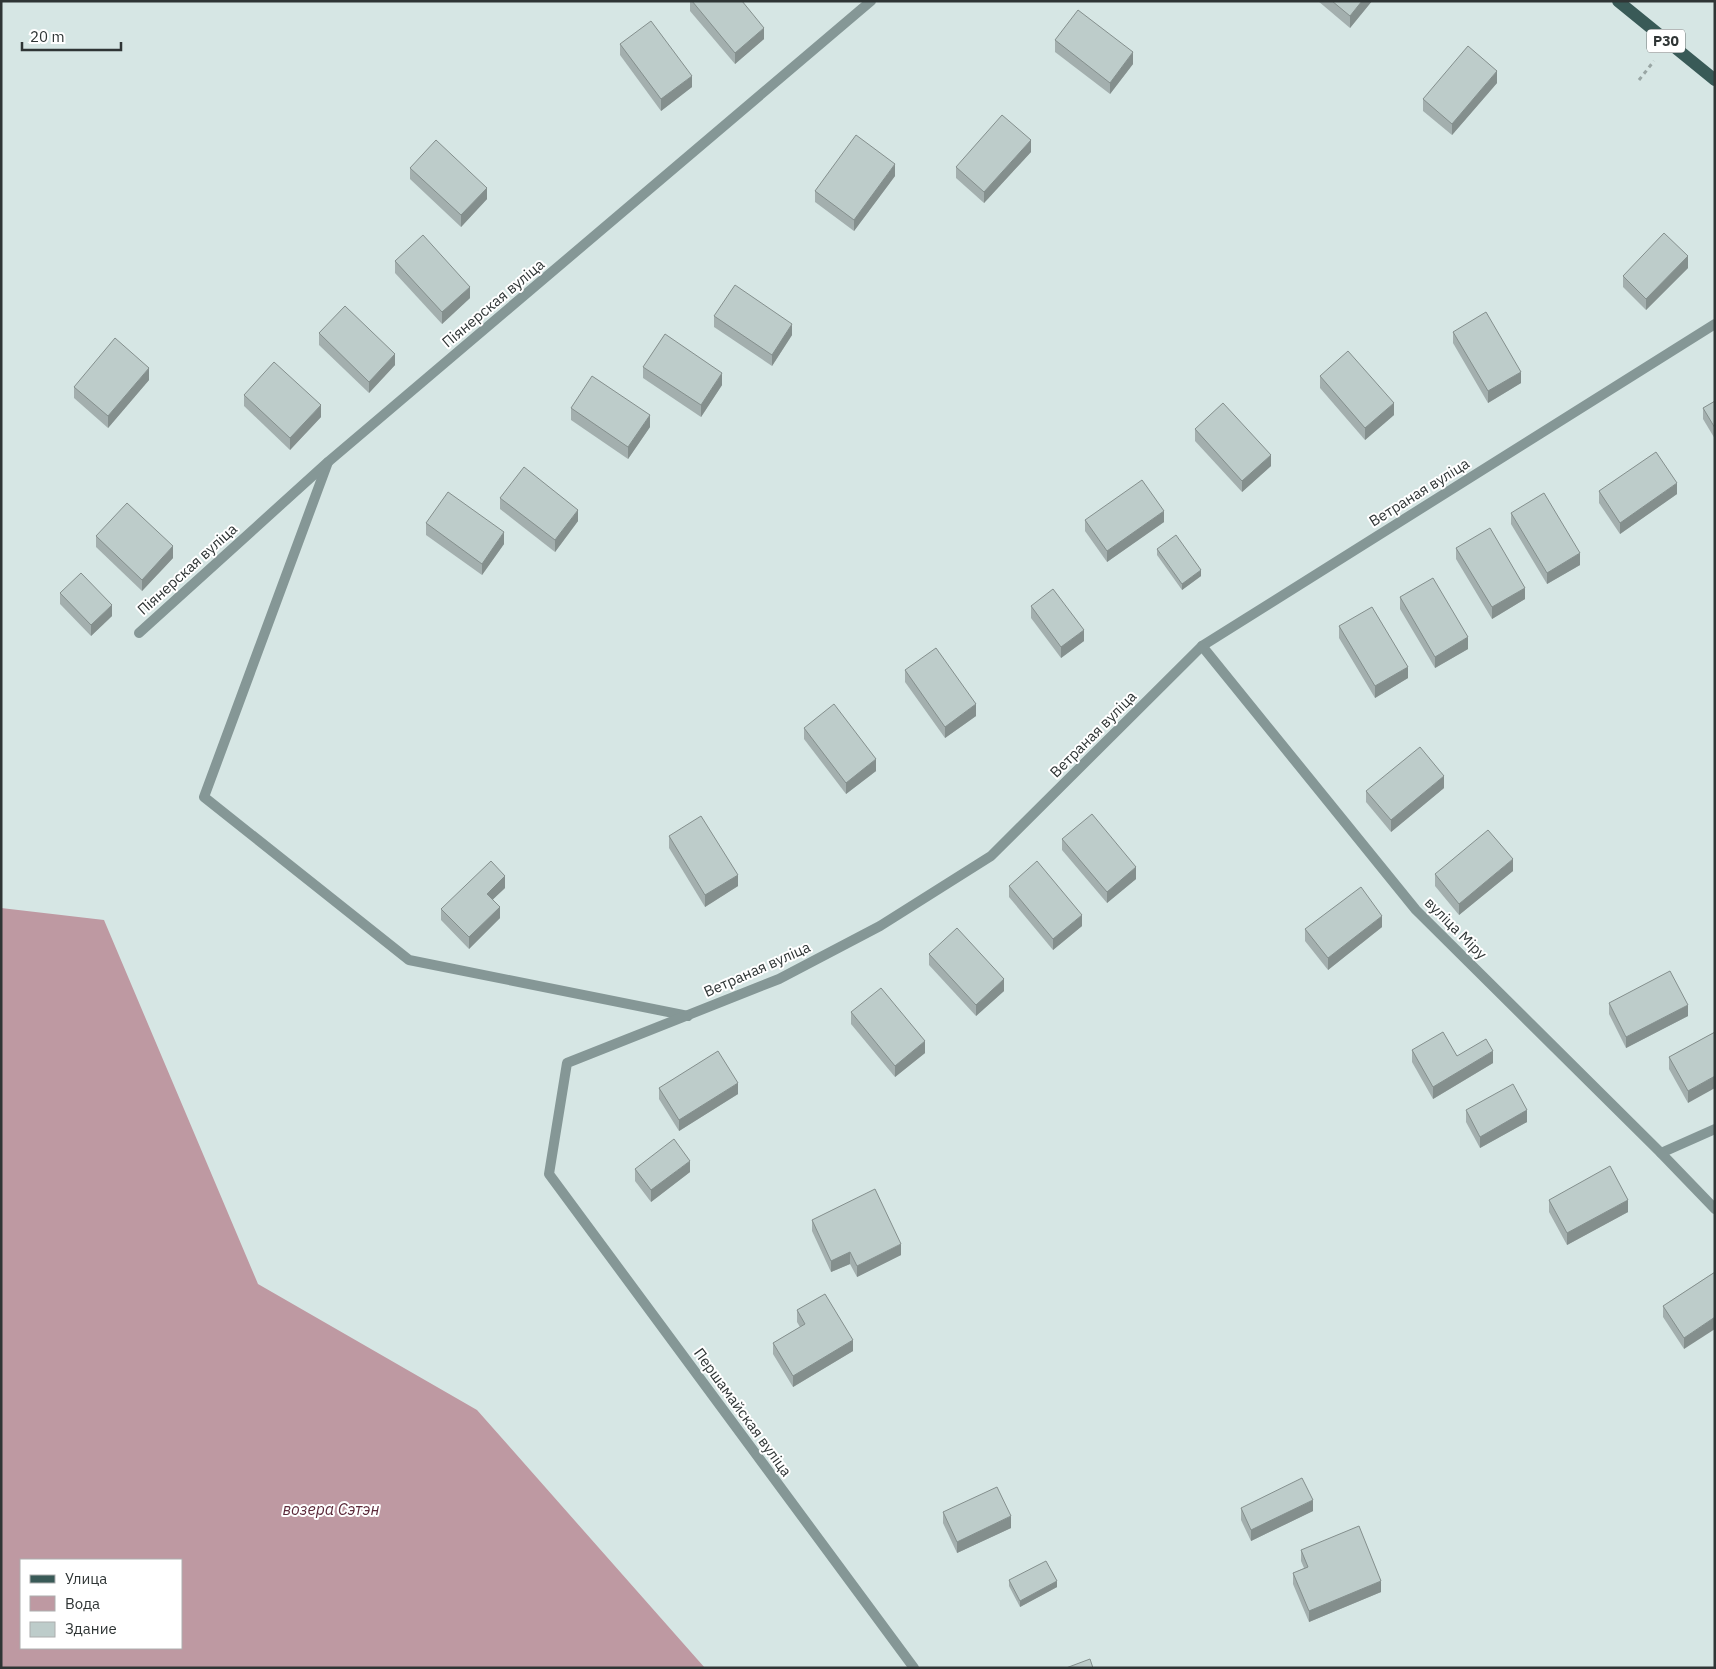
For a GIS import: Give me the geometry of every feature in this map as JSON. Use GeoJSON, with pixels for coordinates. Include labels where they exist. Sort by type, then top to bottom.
{"type":"FeatureCollection","features":[{"type":"Feature","properties":{"kind":"main road","name":"Р30"},"geometry":{"type":"LineString","coordinates":[[1618,1],[1715,80]]}},
{"type":"Feature","properties":{"kind":"street","name":"Піянерская вуліца"},"geometry":{"type":"LineString","coordinates":[[139,633],[328,462],[870,1]]}},
{"type":"Feature","properties":{"kind":"street","name":"Ветраная вуліца"},"geometry":{"type":"LineString","coordinates":[[549,1174],[567,1063],[779,979],[880,926],[991,856],[1202,646],[1715,324]]}},
{"type":"Feature","properties":{"kind":"street"},"geometry":{"type":"LineString","coordinates":[[328,462],[204,797],[409,960],[688,1016]]}},
{"type":"Feature","properties":{"kind":"street","name":"вуліца Міру"},"geometry":{"type":"LineString","coordinates":[[1202,646],[1416,910],[1715,1209]]}},
{"type":"Feature","properties":{"kind":"street"},"geometry":{"type":"LineString","coordinates":[[1661,1153],[1715,1129]]}},
{"type":"Feature","properties":{"kind":"street","name":"Першамайская вуліца"},"geometry":{"type":"LineString","coordinates":[[549,1174],[914,1668]]}},
{"type":"Feature","properties":{"kind":"water","name":"возера Сэтэн"},"geometry":{"type":"Polygon","coordinates":[[[1,908],[104,920],[258,1284],[477,1410],[705,1668],[1,1668],[1,908]]]}},
{"type":"Feature","properties":{"kind":"building"},"geometry":{"type":"Polygon","coordinates":[[[692,1],[742,1],[764,28],[735,53],[692,1]]]}},
{"type":"Feature","properties":{"kind":"building"},"geometry":{"type":"Polygon","coordinates":[[[1332,1],[1362,1],[1350,16],[1332,1]]]}},
{"type":"Feature","properties":{"kind":"building"},"geometry":{"type":"Polygon","coordinates":[[[1078,10],[1133,52],[1110,83],[1055,40],[1078,10]]]}},
{"type":"Feature","properties":{"kind":"building"},"geometry":{"type":"Polygon","coordinates":[[[651,21],[692,76],[661,99],[620,44],[651,21]]]}},
{"type":"Feature","properties":{"kind":"building"},"geometry":{"type":"Polygon","coordinates":[[[1468,46],[1497,71],[1452,124],[1423,99],[1468,46]]]}},
{"type":"Feature","properties":{"kind":"building"},"geometry":{"type":"Polygon","coordinates":[[[1002,115],[1031,140],[984,192],[956,167],[1002,115]]]}},
{"type":"Feature","properties":{"kind":"building"},"geometry":{"type":"Polygon","coordinates":[[[856,135],[895,164],[854,220],[815,191],[856,135]]]}},
{"type":"Feature","properties":{"kind":"building"},"geometry":{"type":"Polygon","coordinates":[[[436,140],[487,188],[461,215],[410,168],[436,140]]]}},
{"type":"Feature","properties":{"kind":"building"},"geometry":{"type":"Polygon","coordinates":[[[1664,233],[1688,256],[1646,299],[1623,276],[1664,233]]]}},
{"type":"Feature","properties":{"kind":"building"},"geometry":{"type":"Polygon","coordinates":[[[423,235],[470,287],[442,312],[395,261],[423,235]]]}},
{"type":"Feature","properties":{"kind":"building"},"geometry":{"type":"Polygon","coordinates":[[[735,285],[792,324],[772,355],[714,316],[735,285]]]}},
{"type":"Feature","properties":{"kind":"building"},"geometry":{"type":"Polygon","coordinates":[[[345,306],[395,354],[369,382],[319,333],[345,306]]]}},
{"type":"Feature","properties":{"kind":"building"},"geometry":{"type":"Polygon","coordinates":[[[1486,312],[1521,372],[1488,391],[1453,332],[1486,312]]]}},
{"type":"Feature","properties":{"kind":"building"},"geometry":{"type":"Polygon","coordinates":[[[665,334],[722,373],[701,405],[643,367],[665,334]]]}},
{"type":"Feature","properties":{"kind":"building"},"geometry":{"type":"Polygon","coordinates":[[[115,338],[149,368],[108,416],[74,387],[115,338]]]}},
{"type":"Feature","properties":{"kind":"building"},"geometry":{"type":"Polygon","coordinates":[[[1348,351],[1394,403],[1365,428],[1320,376],[1348,351]]]}},
{"type":"Feature","properties":{"kind":"building"},"geometry":{"type":"Polygon","coordinates":[[[274,362],[321,405],[290,438],[244,395],[274,362]]]}},
{"type":"Feature","properties":{"kind":"building"},"geometry":{"type":"Polygon","coordinates":[[[592,376],[650,415],[628,447],[571,408],[592,376]]]}},
{"type":"Feature","properties":{"kind":"building"},"geometry":{"type":"Polygon","coordinates":[[[1715,401],[1715,428],[1703,408],[1715,401]]]}},
{"type":"Feature","properties":{"kind":"building"},"geometry":{"type":"Polygon","coordinates":[[[1223,403],[1271,455],[1242,481],[1195,429],[1223,403]]]}},
{"type":"Feature","properties":{"kind":"building"},"geometry":{"type":"Polygon","coordinates":[[[1656,452],[1677,483],[1620,523],[1599,491],[1656,452]]]}},
{"type":"Feature","properties":{"kind":"building"},"geometry":{"type":"Polygon","coordinates":[[[524,467],[578,510],[555,540],[500,498],[524,467]]]}},
{"type":"Feature","properties":{"kind":"building"},"geometry":{"type":"Polygon","coordinates":[[[1142,480],[1164,511],[1107,551],[1085,520],[1142,480]]]}},
{"type":"Feature","properties":{"kind":"building"},"geometry":{"type":"Polygon","coordinates":[[[448,492],[504,532],[482,564],[426,523],[448,492]]]}},
{"type":"Feature","properties":{"kind":"building"},"geometry":{"type":"Polygon","coordinates":[[[1544,493],[1580,553],[1547,573],[1511,513],[1544,493]]]}},
{"type":"Feature","properties":{"kind":"building"},"geometry":{"type":"Polygon","coordinates":[[[127,503],[173,546],[142,580],[96,536],[127,503]]]}},
{"type":"Feature","properties":{"kind":"building"},"geometry":{"type":"Polygon","coordinates":[[[1490,528],[1525,588],[1492,607],[1456,548],[1490,528]]]}},
{"type":"Feature","properties":{"kind":"building"},"geometry":{"type":"Polygon","coordinates":[[[1176,535],[1201,570],[1182,584],[1157,549],[1176,535]]]}},
{"type":"Feature","properties":{"kind":"building"},"geometry":{"type":"Polygon","coordinates":[[[81,573],[112,605],[91,625],[60,593],[81,573]]]}},
{"type":"Feature","properties":{"kind":"building"},"geometry":{"type":"Polygon","coordinates":[[[1433,578],[1468,637],[1435,657],[1400,597],[1433,578]]]}},
{"type":"Feature","properties":{"kind":"building"},"geometry":{"type":"Polygon","coordinates":[[[1053,589],[1084,630],[1061,647],[1031,606],[1053,589]]]}},
{"type":"Feature","properties":{"kind":"building"},"geometry":{"type":"Polygon","coordinates":[[[1372,607],[1408,667],[1375,686],[1339,626],[1372,607]]]}},
{"type":"Feature","properties":{"kind":"building"},"geometry":{"type":"Polygon","coordinates":[[[936,648],[976,704],[945,727],[905,670],[936,648]]]}},
{"type":"Feature","properties":{"kind":"building"},"geometry":{"type":"Polygon","coordinates":[[[834,704],[876,759],[846,783],[804,728],[834,704]]]}},
{"type":"Feature","properties":{"kind":"building"},"geometry":{"type":"Polygon","coordinates":[[[1420,747],[1444,776],[1391,820],[1366,791],[1420,747]]]}},
{"type":"Feature","properties":{"kind":"building"},"geometry":{"type":"Polygon","coordinates":[[[1092,814],[1136,867],[1107,892],[1062,839],[1092,814]]]}},
{"type":"Feature","properties":{"kind":"building"},"geometry":{"type":"Polygon","coordinates":[[[701,816],[738,875],[705,895],[669,836],[701,816]]]}},
{"type":"Feature","properties":{"kind":"building"},"geometry":{"type":"Polygon","coordinates":[[[1488,830],[1513,859],[1459,904],[1435,874],[1488,830]]]}},
{"type":"Feature","properties":{"kind":"building"},"geometry":{"type":"Polygon","coordinates":[[[491,861],[505,876],[487,894],[500,907],[469,937],[441,909],[491,861]]]}},
{"type":"Feature","properties":{"kind":"building"},"geometry":{"type":"Polygon","coordinates":[[[1037,861],[1082,915],[1053,939],[1009,886],[1037,861]]]}},
{"type":"Feature","properties":{"kind":"building"},"geometry":{"type":"Polygon","coordinates":[[[1361,887],[1382,916],[1328,958],[1305,929],[1361,887]]]}},
{"type":"Feature","properties":{"kind":"building"},"geometry":{"type":"Polygon","coordinates":[[[957,928],[1004,979],[976,1005],[929,954],[957,928]]]}},
{"type":"Feature","properties":{"kind":"building"},"geometry":{"type":"Polygon","coordinates":[[[1670,971],[1688,1005],[1626,1037],[1609,1003],[1670,971]]]}},
{"type":"Feature","properties":{"kind":"building"},"geometry":{"type":"Polygon","coordinates":[[[881,988],[925,1041],[895,1066],[851,1012],[881,988]]]}},
{"type":"Feature","properties":{"kind":"building"},"geometry":{"type":"Polygon","coordinates":[[[1443,1032],[1457,1056],[1486,1039],[1493,1051],[1433,1087],[1412,1050],[1443,1032]]]}},
{"type":"Feature","properties":{"kind":"building"},"geometry":{"type":"Polygon","coordinates":[[[1715,1032],[1715,1076],[1688,1091],[1669,1057],[1715,1032]]]}},
{"type":"Feature","properties":{"kind":"building"},"geometry":{"type":"Polygon","coordinates":[[[718,1051],[738,1083],[679,1120],[659,1088],[718,1051]]]}},
{"type":"Feature","properties":{"kind":"building"},"geometry":{"type":"Polygon","coordinates":[[[1513,1084],[1527,1110],[1480,1137],[1466,1110],[1513,1084]]]}},
{"type":"Feature","properties":{"kind":"building"},"geometry":{"type":"Polygon","coordinates":[[[674,1139],[690,1161],[651,1190],[635,1169],[674,1139]]]}},
{"type":"Feature","properties":{"kind":"building"},"geometry":{"type":"Polygon","coordinates":[[[1610,1166],[1628,1200],[1567,1233],[1549,1200],[1610,1166]]]}},
{"type":"Feature","properties":{"kind":"building"},"geometry":{"type":"Polygon","coordinates":[[[875,1189],[901,1244],[857,1266],[850,1252],[831,1261],[812,1220],[875,1189]]]}},
{"type":"Feature","properties":{"kind":"building"},"geometry":{"type":"Polygon","coordinates":[[[1715,1272],[1715,1317],[1684,1338],[1663,1306],[1715,1272]]]}},
{"type":"Feature","properties":{"kind":"building"},"geometry":{"type":"Polygon","coordinates":[[[825,1294],[853,1340],[793,1376],[773,1343],[805,1324],[797,1310],[825,1294]]]}},
{"type":"Feature","properties":{"kind":"building"},"geometry":{"type":"Polygon","coordinates":[[[1302,1478],[1313,1500],[1251,1530],[1241,1508],[1302,1478]]]}},
{"type":"Feature","properties":{"kind":"building"},"geometry":{"type":"Polygon","coordinates":[[[997,1487],[1011,1516],[957,1542],[943,1512],[997,1487]]]}},
{"type":"Feature","properties":{"kind":"building"},"geometry":{"type":"Polygon","coordinates":[[[1359,1526],[1381,1581],[1309,1611],[1293,1573],[1308,1567],[1301,1550],[1359,1526]]]}},
{"type":"Feature","properties":{"kind":"building"},"geometry":{"type":"Polygon","coordinates":[[[1046,1561],[1057,1581],[1020,1601],[1009,1580],[1046,1561]]]}},
{"type":"Feature","properties":{"kind":"building"},"geometry":{"type":"Polygon","coordinates":[[[1090,1659],[1093,1668],[1066,1668],[1090,1659]]]}}]}
